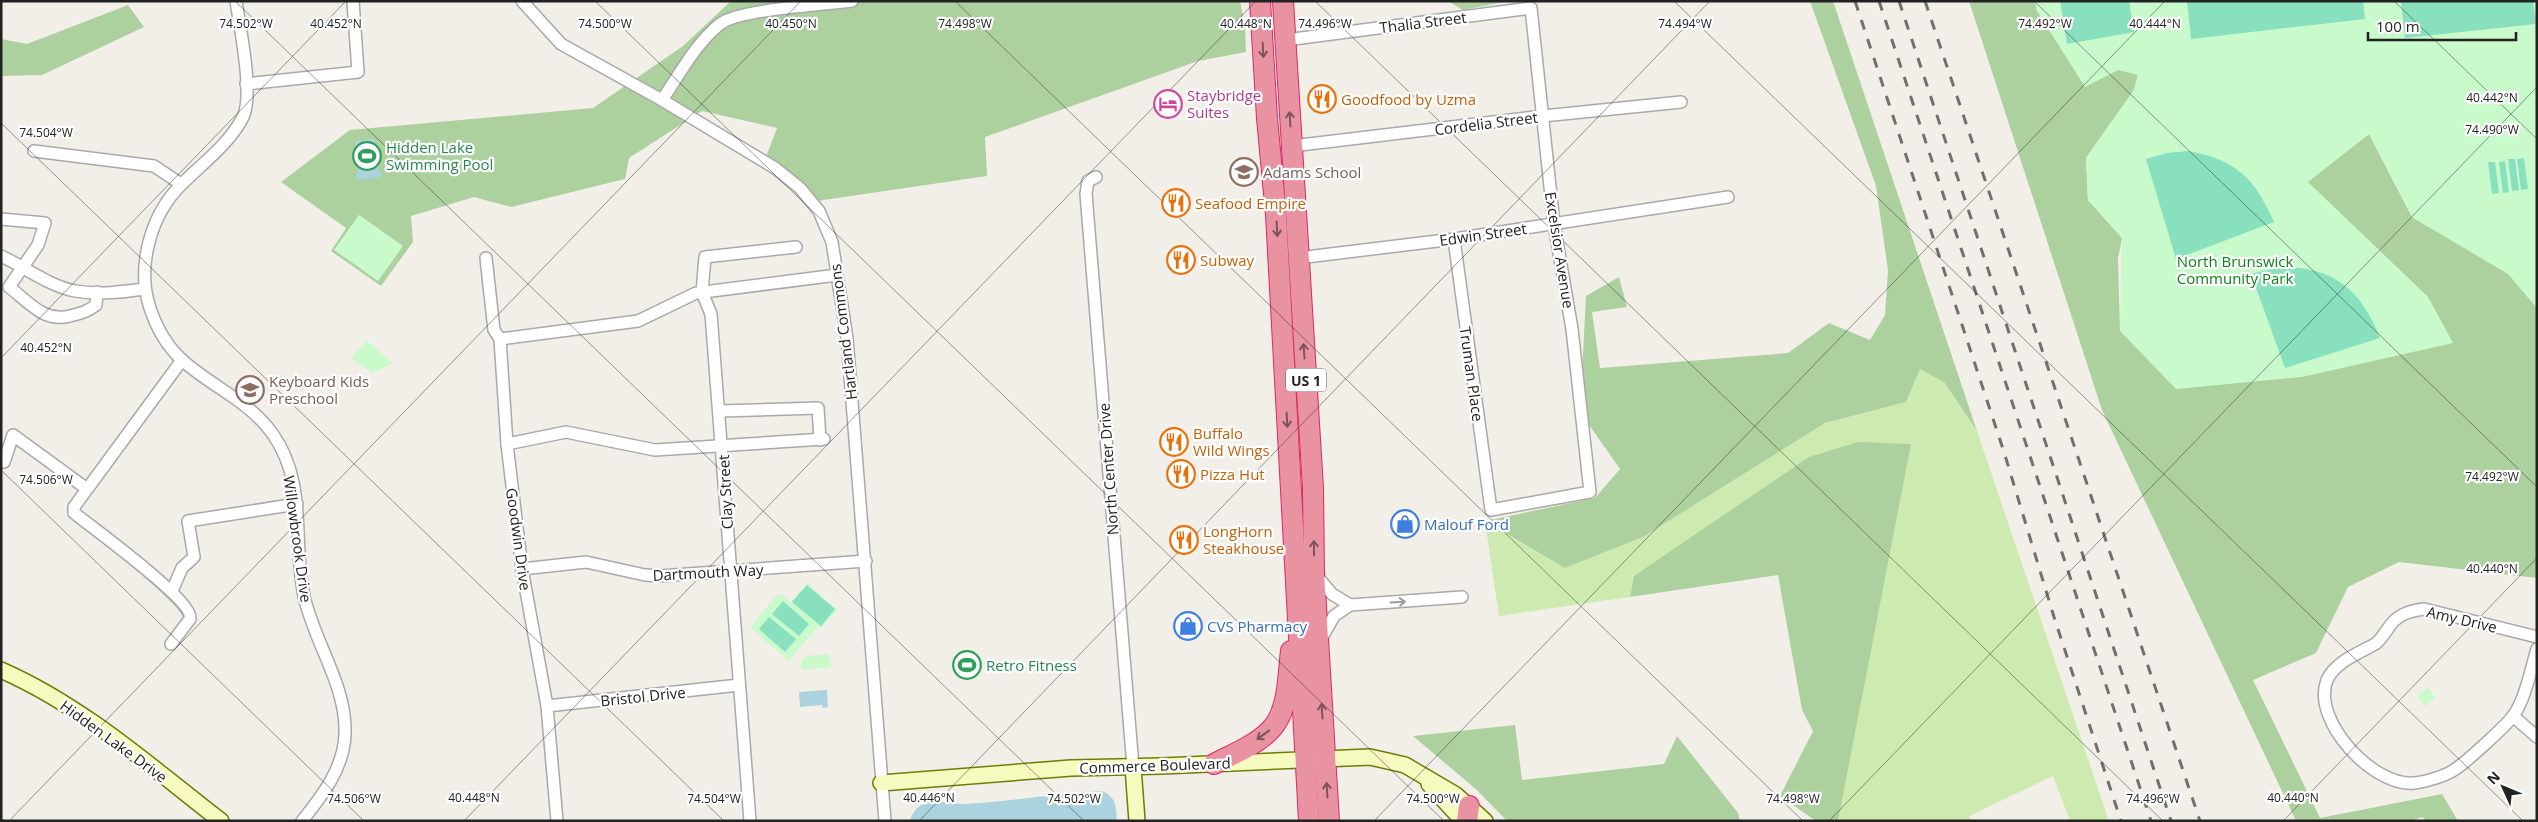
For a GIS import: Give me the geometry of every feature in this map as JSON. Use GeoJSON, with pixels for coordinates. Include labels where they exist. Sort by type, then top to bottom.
{"type":"FeatureCollection","features":[{"type":"Feature","properties":{"kind":"highway","name":"US 1"},"geometry":{"type":"LineString","coordinates":[[1260,1],[1266,118],[1276,215],[1297,607],[1316,760],[1329,821]]}},
{"type":"Feature","properties":{"kind":"highway","name":"US 1"},"geometry":{"type":"LineString","coordinates":[[1283,1],[1313,488],[1314,573],[1318,646],[1316,760],[1309,821]]}},
{"type":"Feature","properties":{"kind":"highway"},"geometry":{"type":"LineString","coordinates":[[1214,764],[1265,735],[1276,723],[1284,697],[1297,607]]}},
{"type":"Feature","properties":{"kind":"street","name":"Willowbrook Drive"},"geometry":{"type":"LineString","coordinates":[[236,1],[246,84],[244,116],[226,141],[181,184],[161,212],[151,234],[146,255],[145,290],[158,326],[170,348],[182,360],[245,404],[270,430],[280,445],[288,464],[297,504],[300,568],[304,595],[341,703],[345,734],[338,765],[328,786],[302,821]]}},
{"type":"Feature","properties":{"kind":"street"},"geometry":{"type":"LineString","coordinates":[[246,84],[358,72],[353,1]]}},
{"type":"Feature","properties":{"kind":"street","name":"Hartland Commons"},"geometry":{"type":"LineString","coordinates":[[522,1],[561,44],[662,100],[776,168],[800,188],[819,211],[832,242],[847,338],[885,821]]}},
{"type":"Feature","properties":{"kind":"street"},"geometry":{"type":"LineString","coordinates":[[662,100],[699,46],[721,23],[741,15],[852,1]]}},
{"type":"Feature","properties":{"kind":"street","name":"Thalia Street"},"geometry":{"type":"LineString","coordinates":[[1286,40],[1501,7],[1531,8]]}},
{"type":"Feature","properties":{"kind":"street","name":"Excelsior Avenue"},"geometry":{"type":"LineString","coordinates":[[1491,510],[1590,492],[1572,329],[1554,224],[1531,8]]}},
{"type":"Feature","properties":{"kind":"street","name":"Cordelia Street"},"geometry":{"type":"LineString","coordinates":[[1292,146],[1542,116],[1681,102]]}},
{"type":"Feature","properties":{"kind":"street"},"geometry":{"type":"LineString","coordinates":[[34,151],[154,166],[181,184]]}},
{"type":"Feature","properties":{"kind":"street","name":"North Center Drive"},"geometry":{"type":"LineString","coordinates":[[1096,177],[1088,181],[1086,194],[1133,766]]}},
{"type":"Feature","properties":{"kind":"street","name":"Edwin Street"},"geometry":{"type":"LineString","coordinates":[[1298,258],[1454,239],[1728,197]]}},
{"type":"Feature","properties":{"kind":"street"},"geometry":{"type":"LineString","coordinates":[[1,219],[45,223],[38,245],[24,268],[9,287],[45,316],[58,319],[87,312],[96,305],[97,292]]}},
{"type":"Feature","properties":{"kind":"street","name":"Truman Place"},"geometry":{"type":"LineString","coordinates":[[1454,239],[1491,510]]}},
{"type":"Feature","properties":{"kind":"street","name":"Clay Street"},"geometry":{"type":"LineString","coordinates":[[750,821],[729,571],[719,411],[710,314],[702,292],[705,257],[796,247]]}},
{"type":"Feature","properties":{"kind":"street"},"geometry":{"type":"LineString","coordinates":[[1,256],[47,280],[74,291],[145,290]]}},
{"type":"Feature","properties":{"kind":"street","name":"Goodwin Drive"},"geometry":{"type":"LineString","coordinates":[[486,258],[494,330],[500,339],[507,444],[522,569],[547,706],[557,821]]}},
{"type":"Feature","properties":{"kind":"street"},"geometry":{"type":"LineString","coordinates":[[500,339],[638,321],[702,292],[837,275]]}},
{"type":"Feature","properties":{"kind":"street"},"geometry":{"type":"LineString","coordinates":[[171,644],[191,615],[172,591],[74,513],[74,507],[182,360]]}},
{"type":"Feature","properties":{"kind":"street"},"geometry":{"type":"LineString","coordinates":[[507,444],[566,432],[655,450],[822,440],[818,408],[719,411]]}},
{"type":"Feature","properties":{"kind":"street"},"geometry":{"type":"LineString","coordinates":[[1,460],[4,462],[14,435],[87,489]]}},
{"type":"Feature","properties":{"kind":"street"},"geometry":{"type":"LineString","coordinates":[[172,591],[182,568],[194,557],[188,520],[297,504]]}},
{"type":"Feature","properties":{"kind":"street","name":"Dartmouth Way"},"geometry":{"type":"LineString","coordinates":[[522,569],[586,562],[645,575],[866,561]]}},
{"type":"Feature","properties":{"kind":"street"},"geometry":{"type":"LineString","coordinates":[[1314,573],[1332,594],[1350,605]]}},
{"type":"Feature","properties":{"kind":"street"},"geometry":{"type":"LineString","coordinates":[[1318,646],[1334,616],[1350,605],[1462,597]]}},
{"type":"Feature","properties":{"kind":"street","name":"Amy Drive"},"geometry":{"type":"LineString","coordinates":[[2513,716],[2453,771],[2414,783],[2386,778],[2362,762],[2343,741],[2329,719],[2324,700],[2328,680],[2338,666],[2378,642],[2390,624],[2407,611],[2424,609],[2537,637]]}},
{"type":"Feature","properties":{"kind":"street"},"geometry":{"type":"LineString","coordinates":[[2537,649],[2528,680],[2513,716],[2537,737]]}},
{"type":"Feature","properties":{"kind":"street","name":"Hidden Lake Drive"},"geometry":{"type":"LineString","coordinates":[[1,671],[44,690],[74,709],[221,821]]}},
{"type":"Feature","properties":{"kind":"street","name":"Bristol Drive"},"geometry":{"type":"LineString","coordinates":[[547,706],[739,685]]}},
{"type":"Feature","properties":{"kind":"street","name":"Commerce Boulevard"},"geometry":{"type":"LineString","coordinates":[[882,783],[1071,768],[1370,757],[1405,765],[1456,795],[1466,816],[1485,821]]}},
{"type":"Feature","properties":{"kind":"street"},"geometry":{"type":"LineString","coordinates":[[1133,766],[1137,821]]}},
{"type":"Feature","properties":{"kind":"green space"},"geometry":{"type":"Polygon","coordinates":[[[731,1],[1240,1],[1245,25],[1246,52],[1198,61],[985,137],[987,176],[817,201],[766,157],[777,128],[702,111],[629,158],[625,179],[511,207],[474,197],[411,216],[413,242],[381,286],[331,251],[346,228],[281,182],[350,130],[593,108],[683,46],[731,1]]]}},
{"type":"Feature","properties":{"kind":"green space"},"geometry":{"type":"Polygon","coordinates":[[[1448,1],[1509,1],[1463,10],[1448,1]]]}},
{"type":"Feature","properties":{"kind":"green space"},"geometry":{"type":"Polygon","coordinates":[[[1810,1],[1833,1],[1977,431],[1944,382],[1920,369],[1906,402],[1825,423],[1643,537],[1565,568],[1485,521],[1595,498],[1620,469],[1580,412],[1586,296],[1619,277],[1627,307],[1592,312],[1600,368],[1788,353],[1829,323],[1870,340],[1885,315],[1888,270],[1876,186],[1810,1]]]}},
{"type":"Feature","properties":{"kind":"green space"},"geometry":{"type":"Polygon","coordinates":[[[1969,1],[2035,1],[2037,11],[2118,70],[2138,74],[2134,90],[2086,158],[2088,200],[2122,238],[2118,259],[2120,331],[2428,297],[2307,182],[2369,134],[2412,217],[2509,274],[2537,308],[2537,578],[2399,562],[2348,587],[2316,653],[2253,680],[2320,818],[2442,794],[2458,821],[2427,821],[2422,817],[2411,821],[2296,821],[2102,410],[1969,1]]]}},
{"type":"Feature","properties":{"kind":"green space","name":"North Brunswick Community Park"},"geometry":{"type":"Polygon","coordinates":[[[2035,1],[2537,1],[2537,308],[2508,274],[2412,217],[2369,134],[2308,182],[2428,297],[2453,343],[2302,377],[2176,389],[2120,331],[2122,238],[2088,200],[2086,158],[2134,90],[2138,75],[2118,70],[2085,87],[2037,11],[2035,1]]]}},
{"type":"Feature","properties":{"kind":"green space"},"geometry":{"type":"Polygon","coordinates":[[[2060,1],[2129,1],[2134,32],[2067,44],[2060,1]]]}},
{"type":"Feature","properties":{"kind":"green space"},"geometry":{"type":"Polygon","coordinates":[[[2187,1],[2363,1],[2365,19],[2191,39],[2187,1]]]}},
{"type":"Feature","properties":{"kind":"green space"},"geometry":{"type":"Polygon","coordinates":[[[2401,1],[2533,1],[2536,24],[2405,38],[2401,1]]]}},
{"type":"Feature","properties":{"kind":"green space"},"geometry":{"type":"Polygon","coordinates":[[[128,5],[144,27],[42,75],[1,76],[1,39],[27,44],[128,5]]]}},
{"type":"Feature","properties":{"kind":"green space"},"geometry":{"type":"Polygon","coordinates":[[[2188,151],[2219,160],[2242,173],[2259,194],[2274,222],[2176,259],[2146,159],[2167,153],[2188,151]]]}},
{"type":"Feature","properties":{"kind":"green space"},"geometry":{"type":"Polygon","coordinates":[[[2524,158],[2528,189],[2521,190],[2517,159],[2524,158]]]}},
{"type":"Feature","properties":{"kind":"green space"},"geometry":{"type":"Polygon","coordinates":[[[2508,159],[2515,159],[2519,190],[2512,191],[2508,159]]]}},
{"type":"Feature","properties":{"kind":"green space"},"geometry":{"type":"Polygon","coordinates":[[[2505,161],[2509,192],[2503,193],[2499,162],[2505,161]]]}},
{"type":"Feature","properties":{"kind":"green space"},"geometry":{"type":"Polygon","coordinates":[[[2488,162],[2495,162],[2499,193],[2492,194],[2488,162]]]}},
{"type":"Feature","properties":{"kind":"green space"},"geometry":{"type":"Polygon","coordinates":[[[359,215],[403,246],[378,281],[334,250],[359,215]]]}},
{"type":"Feature","properties":{"kind":"green space"},"geometry":{"type":"Polygon","coordinates":[[[2279,267],[2315,271],[2329,276],[2342,284],[2363,306],[2380,338],[2285,368],[2251,274],[2279,267]]]}},
{"type":"Feature","properties":{"kind":"green space"},"geometry":{"type":"Polygon","coordinates":[[[367,341],[393,363],[372,373],[351,358],[367,341]]]}},
{"type":"Feature","properties":{"kind":"green space"},"geometry":{"type":"Polygon","coordinates":[[[1920,368],[1944,382],[1977,431],[2109,821],[2070,821],[2053,776],[1969,816],[1972,821],[1838,821],[1910,444],[1634,576],[1630,597],[1499,616],[1485,521],[1565,568],[1643,537],[1825,423],[1906,402],[1920,368]]]}},
{"type":"Feature","properties":{"kind":"green space"},"geometry":{"type":"Polygon","coordinates":[[[1858,442],[1911,444],[1838,821],[1816,821],[1780,796],[1813,731],[1802,710],[1778,575],[1630,597],[1634,576],[1809,457],[1858,442]]]}},
{"type":"Feature","properties":{"kind":"green space"},"geometry":{"type":"Polygon","coordinates":[[[807,583],[837,610],[821,628],[818,626],[789,661],[752,629],[752,625],[777,595],[782,595],[791,602],[807,583]]]}},
{"type":"Feature","properties":{"kind":"green space"},"geometry":{"type":"Polygon","coordinates":[[[807,585],[835,609],[821,626],[792,602],[807,585]]]}},
{"type":"Feature","properties":{"kind":"green space"},"geometry":{"type":"Polygon","coordinates":[[[783,601],[809,624],[799,636],[772,614],[783,601]]]}},
{"type":"Feature","properties":{"kind":"green space"},"geometry":{"type":"Polygon","coordinates":[[[769,617],[796,639],[785,652],[759,629],[769,617]]]}},
{"type":"Feature","properties":{"kind":"green space"},"geometry":{"type":"Polygon","coordinates":[[[829,654],[831,667],[801,670],[801,661],[806,656],[829,654]]]}},
{"type":"Feature","properties":{"kind":"green space"},"geometry":{"type":"Polygon","coordinates":[[[2428,688],[2435,698],[2425,706],[2417,696],[2428,688]]]}},
{"type":"Feature","properties":{"kind":"green space"},"geometry":{"type":"Polygon","coordinates":[[[1515,725],[1522,780],[1664,764],[1677,736],[1738,813],[1740,821],[1507,821],[1477,790],[1413,736],[1515,725]]]}},
{"type":"Feature","properties":{"kind":"water","name":"Hidden Lake Swimming Pool"},"geometry":{"type":"Polygon","coordinates":[[[375,139],[378,171],[381,171],[381,177],[357,180],[355,141],[375,139]]]}},
{"type":"Feature","properties":{"kind":"water"},"geometry":{"type":"Polygon","coordinates":[[[827,690],[828,707],[823,708],[822,705],[800,707],[799,692],[827,690]]]}},
{"type":"Feature","properties":{"kind":"water"},"geometry":{"type":"Polygon","coordinates":[[[1101,791],[1110,796],[1114,802],[1117,821],[910,821],[917,808],[930,802],[966,804],[1101,791]]]}},
{"type":"Feature","properties":{"kind":"railway"},"geometry":{"type":"LineString","coordinates":[[1855,1],[2004,452],[2054,617],[2121,821]]}},
{"type":"Feature","properties":{"kind":"railway"},"geometry":{"type":"LineString","coordinates":[[1879,1],[2151,821]]}},
{"type":"Feature","properties":{"kind":"railway"},"geometry":{"type":"LineString","coordinates":[[1899,1],[2171,821]]}},
{"type":"Feature","properties":{"kind":"railway"},"geometry":{"type":"LineString","coordinates":[[1925,1],[2200,821]]}},
{"type":"Feature","properties":{"kind":"place","name":"Goodfood by Uzma"},"geometry":{"type":"Point","coordinates":[1322,99]}},
{"type":"Feature","properties":{"kind":"place","name":"Staybridge Suites"},"geometry":{"type":"Point","coordinates":[1168,104]}},
{"type":"Feature","properties":{"kind":"place","name":"Hidden Lake Swimming Pool"},"geometry":{"type":"Point","coordinates":[367,156]}},
{"type":"Feature","properties":{"kind":"place","name":"Adams School"},"geometry":{"type":"Point","coordinates":[1244,172]}},
{"type":"Feature","properties":{"kind":"place","name":"Seafood Empire"},"geometry":{"type":"Point","coordinates":[1176,203]}},
{"type":"Feature","properties":{"kind":"place","name":"Subway"},"geometry":{"type":"Point","coordinates":[1181,260]}},
{"type":"Feature","properties":{"kind":"place","name":"Keyboard Kids Preschool"},"geometry":{"type":"Point","coordinates":[250,390]}},
{"type":"Feature","properties":{"kind":"place","name":"Buffalo Wild Wings"},"geometry":{"type":"Point","coordinates":[1174,442]}},
{"type":"Feature","properties":{"kind":"place","name":"Pizza Hut"},"geometry":{"type":"Point","coordinates":[1181,474]}},
{"type":"Feature","properties":{"kind":"place","name":"Malouf Ford"},"geometry":{"type":"Point","coordinates":[1405,524]}},
{"type":"Feature","properties":{"kind":"place","name":"LongHorn Steakhouse"},"geometry":{"type":"Point","coordinates":[1184,540]}},
{"type":"Feature","properties":{"kind":"place","name":"CVS Pharmacy"},"geometry":{"type":"Point","coordinates":[1188,626]}},
{"type":"Feature","properties":{"kind":"place","name":"Retro Fitness"},"geometry":{"type":"Point","coordinates":[967,665]}}]}
